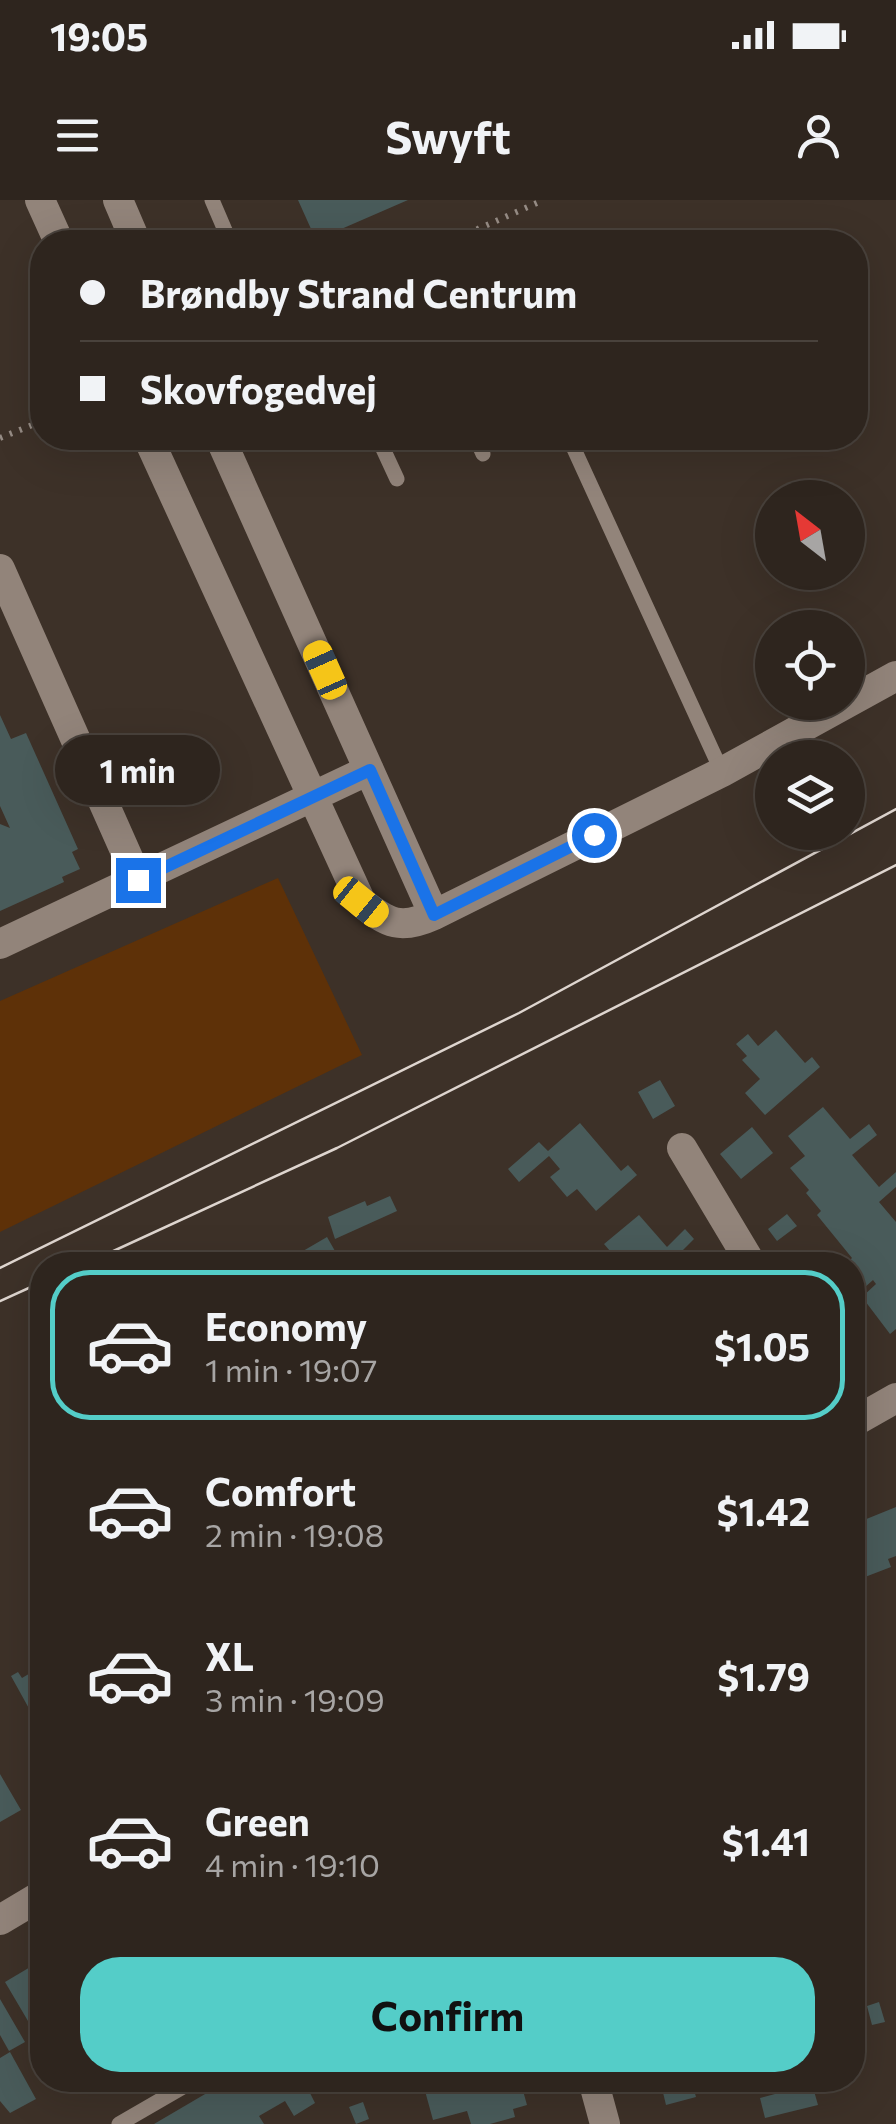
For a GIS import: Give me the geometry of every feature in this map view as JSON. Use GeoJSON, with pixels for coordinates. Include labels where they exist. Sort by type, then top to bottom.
{"type":"FeatureCollection","features":[{"type":"Feature","properties":{"kind":"street"},"geometry":{"type":"LineString","coordinates":[[40,200],[54,230]]}},
{"type":"Feature","properties":{"kind":"street"},"geometry":{"type":"LineString","coordinates":[[118,200],[131,230]]}},
{"type":"Feature","properties":{"kind":"street"},"geometry":{"type":"LineString","coordinates":[[153,450],[361,902],[385,922],[415,924],[434,915],[722,772],[896,676]]}},
{"type":"Feature","properties":{"kind":"street"},"geometry":{"type":"LineString","coordinates":[[225,450],[434,915]]}},
{"type":"Feature","properties":{"kind":"street"},"geometry":{"type":"LineString","coordinates":[[0,569],[138,880]]}},
{"type":"Feature","properties":{"kind":"street"},"geometry":{"type":"LineString","coordinates":[[0,944],[370,770]]}},
{"type":"Feature","properties":{"kind":"street"},"geometry":{"type":"LineString","coordinates":[[682,1148],[744,1252]]}},
{"type":"Feature","properties":{"kind":"street"},"geometry":{"type":"LineString","coordinates":[[865,1416],[896,1398]]}},
{"type":"Feature","properties":{"kind":"street"},"geometry":{"type":"LineString","coordinates":[[0,1920],[30,1902]]}},
{"type":"Feature","properties":{"kind":"street"},"geometry":{"type":"LineString","coordinates":[[596,2092],[605,2124]]}},
{"type":"Feature","properties":{"kind":"lane"},"geometry":{"type":"LineString","coordinates":[[212,200],[225,230]]}},
{"type":"Feature","properties":{"kind":"lane"},"geometry":{"type":"LineString","coordinates":[[384,450],[397,479]]}},
{"type":"Feature","properties":{"kind":"lane"},"geometry":{"type":"LineString","coordinates":[[482,450],[484,454]]}},
{"type":"Feature","properties":{"kind":"lane"},"geometry":{"type":"LineString","coordinates":[[575,450],[722,772]]}},
{"type":"Feature","properties":{"kind":"lane"},"geometry":{"type":"LineString","coordinates":[[119,2124],[175,2092]]}},
{"type":"Feature","properties":{"kind":"path"},"geometry":{"type":"LineString","coordinates":[[475,230],[544,200]]}},
{"type":"Feature","properties":{"kind":"path"},"geometry":{"type":"LineString","coordinates":[[0,438],[30,425]]}},
{"type":"Feature","properties":{"kind":"shaded area"},"geometry":{"type":"Polygon","coordinates":[[[278,878],[362,1055],[0,1232],[0,1001],[278,878]]]}},
{"type":"Feature","properties":{"kind":"building"},"geometry":{"type":"Polygon","coordinates":[[[298,200],[408,200],[339,230],[312,230],[298,200]]]}},
{"type":"Feature","properties":{"kind":"building"},"geometry":{"type":"Polygon","coordinates":[[[0,715],[11,739],[26,733],[78,849],[72,852],[80,869],[62,877],[64,882],[0,911],[0,824],[10,828],[0,806],[0,715]]]}},
{"type":"Feature","properties":{"kind":"building"},"geometry":{"type":"Polygon","coordinates":[[[776,1030],[805,1063],[812,1057],[820,1067],[765,1115],[745,1093],[760,1079],[742,1060],[747,1056],[736,1044],[748,1034],[758,1046],[776,1030]]]}},
{"type":"Feature","properties":{"kind":"building"},"geometry":{"type":"Polygon","coordinates":[[[660,1080],[675,1106],[653,1119],[638,1092],[660,1080]]]}},
{"type":"Feature","properties":{"kind":"building"},"geometry":{"type":"Polygon","coordinates":[[[823,1107],[850,1139],[869,1124],[877,1135],[852,1155],[879,1187],[896,1172],[896,1187],[879,1202],[896,1222],[896,1329],[890,1334],[865,1301],[865,1294],[876,1284],[873,1280],[865,1287],[865,1252],[847,1252],[817,1215],[821,1211],[806,1193],[809,1190],[790,1168],[805,1156],[788,1136],[823,1107]]]}},
{"type":"Feature","properties":{"kind":"building"},"geometry":{"type":"Polygon","coordinates":[[[580,1123],[621,1171],[628,1165],[637,1175],[596,1211],[577,1189],[567,1197],[550,1177],[560,1169],[549,1156],[519,1182],[508,1169],[539,1142],[548,1151],[580,1123]]]}},
{"type":"Feature","properties":{"kind":"building"},"geometry":{"type":"Polygon","coordinates":[[[752,1127],[773,1153],[741,1179],[720,1154],[752,1127]]]}},
{"type":"Feature","properties":{"kind":"building"},"geometry":{"type":"Polygon","coordinates":[[[390,1196],[397,1211],[335,1239],[328,1217],[365,1201],[367,1206],[390,1196]]]}},
{"type":"Feature","properties":{"kind":"building"},"geometry":{"type":"Polygon","coordinates":[[[787,1214],[797,1226],[777,1241],[768,1229],[787,1214]]]}},
{"type":"Feature","properties":{"kind":"building"},"geometry":{"type":"Polygon","coordinates":[[[639,1215],[667,1247],[685,1229],[694,1239],[681,1252],[611,1252],[604,1244],[639,1215]]]}},
{"type":"Feature","properties":{"kind":"building"},"geometry":{"type":"Polygon","coordinates":[[[327,1237],[336,1252],[301,1252],[327,1237]]]}},
{"type":"Feature","properties":{"kind":"building"},"geometry":{"type":"Polygon","coordinates":[[[896,1507],[896,1556],[888,1559],[891,1567],[865,1577],[865,1520],[896,1507]]]}},
{"type":"Feature","properties":{"kind":"building"},"geometry":{"type":"Polygon","coordinates":[[[18,1672],[22,1678],[30,1673],[30,1710],[11,1676],[18,1672]]]}},
{"type":"Feature","properties":{"kind":"building"},"geometry":{"type":"Polygon","coordinates":[[[0,1774],[21,1810],[0,1822],[0,1774]]]}},
{"type":"Feature","properties":{"kind":"building"},"geometry":{"type":"Polygon","coordinates":[[[30,1967],[28,2021],[5,1982],[30,1967]]]}},
{"type":"Feature","properties":{"kind":"building"},"geometry":{"type":"Polygon","coordinates":[[[0,1999],[25,2042],[9,2051],[0,2035],[0,1999]]]}},
{"type":"Feature","properties":{"kind":"building"},"geometry":{"type":"Polygon","coordinates":[[[879,2002],[885,2022],[872,2025],[867,2006],[879,2002]]]}},
{"type":"Feature","properties":{"kind":"building"},"geometry":{"type":"Polygon","coordinates":[[[10,2052],[36,2099],[10,2113],[0,2101],[0,2058],[10,2052]]]}},
{"type":"Feature","properties":{"kind":"building"},"geometry":{"type":"Polygon","coordinates":[[[209,2092],[310,2092],[315,2103],[294,2116],[285,2101],[259,2116],[264,2124],[154,2124],[209,2092]]]}},
{"type":"Feature","properties":{"kind":"building"},"geometry":{"type":"Polygon","coordinates":[[[425,2092],[523,2092],[527,2105],[513,2109],[515,2117],[490,2124],[471,2124],[467,2111],[433,2120],[425,2092]]]}},
{"type":"Feature","properties":{"kind":"building"},"geometry":{"type":"Polygon","coordinates":[[[663,2092],[695,2092],[696,2097],[666,2105],[663,2092]]]}},
{"type":"Feature","properties":{"kind":"building"},"geometry":{"type":"Polygon","coordinates":[[[782,2092],[814,2092],[818,2105],[765,2118],[760,2098],[782,2092]]]}},
{"type":"Feature","properties":{"kind":"building"},"geometry":{"type":"Polygon","coordinates":[[[363,2102],[369,2119],[356,2124],[349,2107],[363,2102]]]}},
{"type":"Feature","properties":{"kind":"tram line"},"geometry":{"type":"LineString","coordinates":[[33,1252],[519,1013],[896,809]]}},
{"type":"Feature","properties":{"kind":"tram line"},"geometry":{"type":"LineString","coordinates":[[111,1252],[337,1148],[896,865]]}},
{"type":"Feature","properties":{"kind":"tram line"},"geometry":{"type":"LineString","coordinates":[[0,1268],[30,1253]]}},
{"type":"Feature","properties":{"kind":"tram line"},"geometry":{"type":"LineString","coordinates":[[0,1301],[30,1287]]}},
{"type":"Feature","properties":{"kind":"route"},"geometry":{"type":"LineString","coordinates":[[138,880],[370,770],[434,915],[594,835]]}}]}
